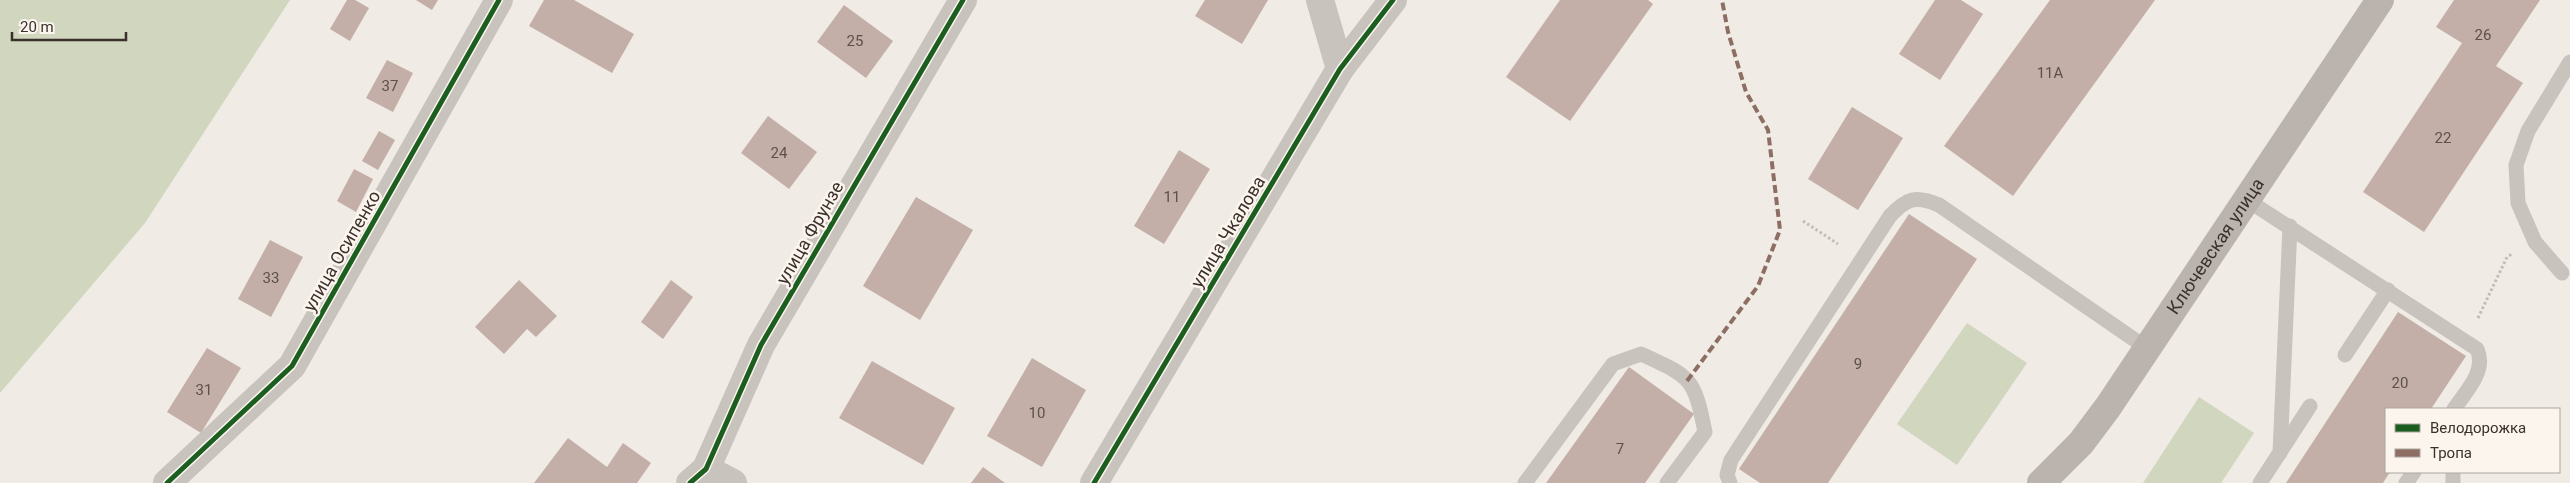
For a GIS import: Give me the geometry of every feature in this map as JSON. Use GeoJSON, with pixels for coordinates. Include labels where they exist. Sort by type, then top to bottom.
{"type":"FeatureCollection","features":[{"type":"Feature","properties":{"kind":"main road","name":"Ключевская улица"},"geometry":{"type":"LineString","coordinates":[[2041,483],[2081,443],[2148,349],[2380,0]]}},
{"type":"Feature","properties":{"kind":"street","name":"улица Осипенко"},"geometry":{"type":"LineString","coordinates":[[167,483],[292,366],[499,0]]}},
{"type":"Feature","properties":{"kind":"street","name":"улица Фрунзе"},"geometry":{"type":"LineString","coordinates":[[698,476],[761,345],[963,0]]}},
{"type":"Feature","properties":{"kind":"street"},"geometry":{"type":"LineString","coordinates":[[1320,0],[1340,69]]}},
{"type":"Feature","properties":{"kind":"street","name":"улица Чкалова"},"geometry":{"type":"LineString","coordinates":[[1094,483],[1340,69],[1393,0]]}},
{"type":"Feature","properties":{"kind":"street"},"geometry":{"type":"LineString","coordinates":[[698,476],[733,483]]}},
{"type":"Feature","properties":{"kind":"lane"},"geometry":{"type":"LineString","coordinates":[[2562,274],[2535,242],[2518,203],[2516,165],[2528,131],[2570,62]]}},
{"type":"Feature","properties":{"kind":"lane"},"geometry":{"type":"LineString","coordinates":[[1730,483],[1727,476],[1731,460],[1890,216],[1903,202],[1923,198],[1939,206],[2148,349]]}},
{"type":"Feature","properties":{"kind":"lane"},"geometry":{"type":"LineString","coordinates":[[2247,200],[2478,349],[2481,358],[2480,370],[2455,408]]}},
{"type":"Feature","properties":{"kind":"lane"},"geometry":{"type":"LineString","coordinates":[[2280,453],[2290,226]]}},
{"type":"Feature","properties":{"kind":"lane"},"geometry":{"type":"LineString","coordinates":[[2345,355],[2388,290]]}},
{"type":"Feature","properties":{"kind":"lane"},"geometry":{"type":"LineString","coordinates":[[1525,483],[1613,364],[1641,354],[1682,373],[1697,395],[1705,432],[1667,483]]}},
{"type":"Feature","properties":{"kind":"lane"},"geometry":{"type":"LineString","coordinates":[[2260,483],[2310,406]]}},
{"type":"Feature","properties":{"kind":"path"},"geometry":{"type":"LineString","coordinates":[[1803,221],[1862,260]]}},
{"type":"Feature","properties":{"kind":"path"},"geometry":{"type":"LineString","coordinates":[[2468,342],[2507,257]]}},
{"type":"Feature","properties":{"kind":"green space"},"geometry":{"type":"Polygon","coordinates":[[[0,0],[290,0],[145,223],[0,393],[0,0]]]}},
{"type":"Feature","properties":{"kind":"green space"},"geometry":{"type":"Polygon","coordinates":[[[1967,323],[2027,363],[1957,465],[1897,424],[1967,323]]]}},
{"type":"Feature","properties":{"kind":"green space"},"geometry":{"type":"Polygon","coordinates":[[[2199,397],[2254,433],[2221,483],[2143,483],[2199,397]]]}},
{"type":"Feature","properties":{"kind":"building"},"geometry":{"type":"Polygon","coordinates":[[[347,0],[355,0],[369,8],[350,41],[330,29],[347,0]]]}},
{"type":"Feature","properties":{"kind":"building"},"geometry":{"type":"Polygon","coordinates":[[[416,0],[438,0],[432,10],[416,0]]]}},
{"type":"Feature","properties":{"kind":"building"},"geometry":{"type":"Polygon","coordinates":[[[544,0],[574,0],[634,34],[612,73],[529,26],[544,0]]]}},
{"type":"Feature","properties":{"kind":"building"},"geometry":{"type":"Polygon","coordinates":[[[1205,0],[1268,0],[1242,44],[1195,16],[1205,0]]]}},
{"type":"Feature","properties":{"kind":"building"},"geometry":{"type":"Polygon","coordinates":[[[1560,0],[1648,0],[1653,4],[1570,121],[1506,77],[1560,0]]]}},
{"type":"Feature","properties":{"kind":"building"},"geometry":{"type":"Polygon","coordinates":[[[1935,0],[1961,0],[1983,14],[1940,80],[1899,54],[1935,0]]]}},
{"type":"Feature","properties":{"kind":"building"},"geometry":{"type":"Polygon","coordinates":[[[2050,0],[2155,0],[2013,196],[1944,146],[2050,0]]]}},
{"type":"Feature","properties":{"kind":"building"},"geometry":{"type":"Polygon","coordinates":[[[2454,0],[2540,0],[2496,66],[2523,83],[2424,232],[2363,192],[2462,43],[2436,27],[2454,0]]]}},
{"type":"Feature","properties":{"kind":"building"},"geometry":{"type":"Polygon","coordinates":[[[844,5],[893,41],[866,78],[817,42],[844,5]]]}},
{"type":"Feature","properties":{"kind":"building"},"geometry":{"type":"Polygon","coordinates":[[[387,60],[413,73],[393,112],[366,98],[387,60]]]}},
{"type":"Feature","properties":{"kind":"building"},"geometry":{"type":"Polygon","coordinates":[[[1852,107],[1903,138],[1858,210],[1808,179],[1852,107]]]}},
{"type":"Feature","properties":{"kind":"building"},"geometry":{"type":"Polygon","coordinates":[[[768,116],[817,152],[789,189],[741,153],[768,116]]]}},
{"type":"Feature","properties":{"kind":"building"},"geometry":{"type":"Polygon","coordinates":[[[379,131],[395,140],[378,170],[362,161],[379,131]]]}},
{"type":"Feature","properties":{"kind":"building"},"geometry":{"type":"Polygon","coordinates":[[[1179,150],[1210,169],[1164,244],[1134,226],[1179,150]]]}},
{"type":"Feature","properties":{"kind":"building"},"geometry":{"type":"Polygon","coordinates":[[[354,169],[373,179],[356,212],[337,201],[354,169]]]}},
{"type":"Feature","properties":{"kind":"building"},"geometry":{"type":"Polygon","coordinates":[[[916,197],[973,230],[920,320],[863,286],[916,197]]]}},
{"type":"Feature","properties":{"kind":"building"},"geometry":{"type":"Polygon","coordinates":[[[1909,214],[1977,259],[1828,483],[1760,483],[1739,469],[1909,214]]]}},
{"type":"Feature","properties":{"kind":"building"},"geometry":{"type":"Polygon","coordinates":[[[270,240],[303,257],[271,317],[238,299],[270,240]]]}},
{"type":"Feature","properties":{"kind":"building"},"geometry":{"type":"Polygon","coordinates":[[[519,280],[557,316],[536,337],[527,329],[504,354],[475,327],[519,280]]]}},
{"type":"Feature","properties":{"kind":"building"},"geometry":{"type":"Polygon","coordinates":[[[671,280],[693,297],[663,339],[641,322],[671,280]]]}},
{"type":"Feature","properties":{"kind":"building"},"geometry":{"type":"Polygon","coordinates":[[[2398,312],[2466,356],[2432,408],[2385,408],[2385,473],[2389,473],[2383,483],[2286,483],[2398,312]]]}},
{"type":"Feature","properties":{"kind":"building"},"geometry":{"type":"Polygon","coordinates":[[[207,348],[241,368],[201,433],[167,412],[207,348]]]}},
{"type":"Feature","properties":{"kind":"building"},"geometry":{"type":"Polygon","coordinates":[[[1032,358],[1086,390],[1042,467],[987,436],[1032,358]]]}},
{"type":"Feature","properties":{"kind":"building"},"geometry":{"type":"Polygon","coordinates":[[[872,361],[955,408],[923,465],[839,418],[872,361]]]}},
{"type":"Feature","properties":{"kind":"building"},"geometry":{"type":"Polygon","coordinates":[[[1629,367],[1694,414],[1645,483],[1546,483],[1629,367]]]}},
{"type":"Feature","properties":{"kind":"building"},"geometry":{"type":"Polygon","coordinates":[[[568,438],[607,467],[623,443],[651,463],[637,483],[534,483],[568,438]]]}},
{"type":"Feature","properties":{"kind":"building"},"geometry":{"type":"Polygon","coordinates":[[[983,467],[1005,483],[971,483],[983,467]]]}},
{"type":"Feature","properties":{"kind":"marked path"},"geometry":{"type":"LineString","coordinates":[[1687,381],[1758,286],[1780,230],[1768,130],[1746,92],[1728,32],[1722,0]]}},
{"type":"Feature","properties":{"kind":"cycle path"},"geometry":{"type":"LineString","coordinates":[[167,483],[292,366],[499,0]]}},
{"type":"Feature","properties":{"kind":"cycle path"},"geometry":{"type":"LineString","coordinates":[[690,483],[706,469],[761,345],[963,0]]}},
{"type":"Feature","properties":{"kind":"cycle path"},"geometry":{"type":"LineString","coordinates":[[1094,483],[1340,69],[1393,0]]}}]}
